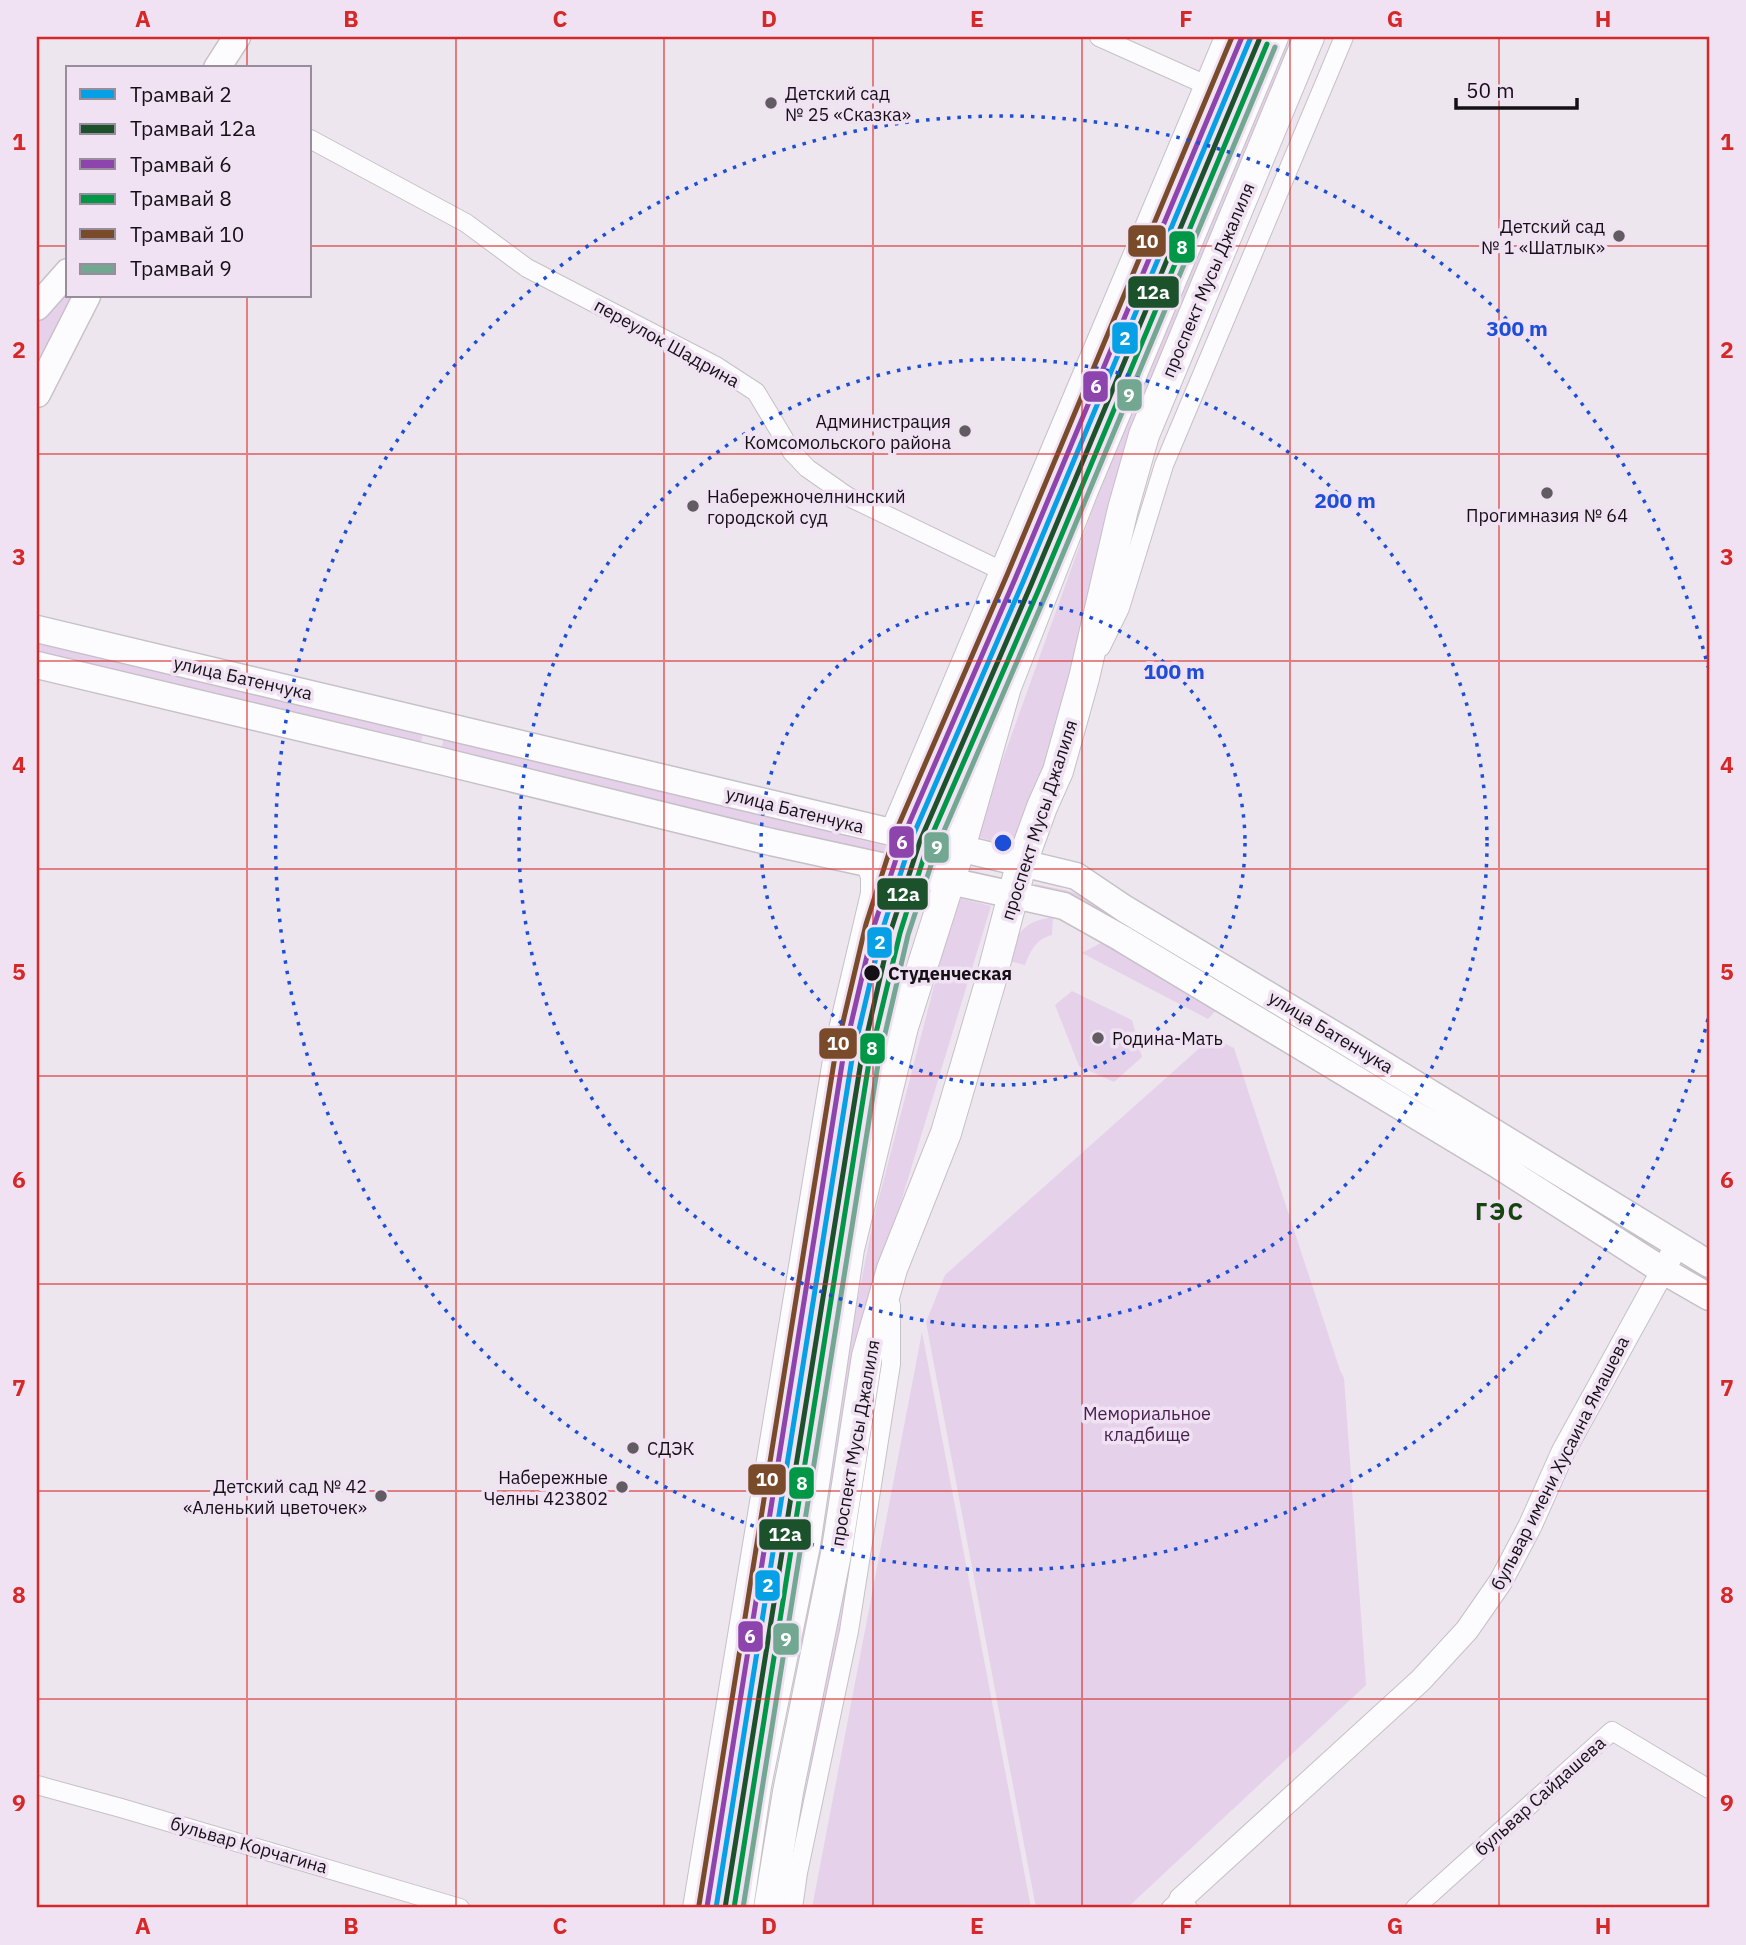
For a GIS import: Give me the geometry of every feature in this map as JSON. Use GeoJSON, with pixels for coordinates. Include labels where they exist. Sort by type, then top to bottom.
{"type":"FeatureCollection","features":[{"type":"Feature","properties":{"kind":"main road"},"geometry":{"type":"LineString","coordinates":[[218,66],[237,37]]}},
{"type":"Feature","properties":{"kind":"main road","name":"проспект Мусы Джалиля"},"geometry":{"type":"LineString","coordinates":[[738,1908],[757,1786],[805,1545],[849,1249],[900,1040],[960,848],[1006,687],[1088,478],[1273,37]]}},
{"type":"Feature","properties":{"kind":"main road","name":"проспект Мусы Джалиля"},"geometry":{"type":"LineString","coordinates":[[769,1908],[788,1792],[837,1549],[867,1356],[892,1269],[946,1133],[990,983],[1012,894],[1042,807],[1058,771],[1084,678],[1123,509],[1144,435],[1309,37]]}},
{"type":"Feature","properties":{"kind":"main road"},"geometry":{"type":"LineString","coordinates":[[37,307],[66,274]]}},
{"type":"Feature","properties":{"kind":"main road"},"geometry":{"type":"LineString","coordinates":[[37,394],[86,298]]}},
{"type":"Feature","properties":{"kind":"main road","name":"улица Батенчука"},"geometry":{"type":"LineString","coordinates":[[37,629],[1076,876],[1125,909],[1709,1264]]}},
{"type":"Feature","properties":{"kind":"main road","name":"улица Батенчука"},"geometry":{"type":"LineString","coordinates":[[37,666],[758,839],[1064,906],[1495,1163],[1709,1297]]}},
{"type":"Feature","properties":{"kind":"main road"},"geometry":{"type":"LineString","coordinates":[[441,761],[432,747],[432,738],[439,730],[453,728]]}},
{"type":"Feature","properties":{"kind":"main road"},"geometry":{"type":"LineString","coordinates":[[1333,1065],[1348,1064],[1354,1058],[1355,1052],[1348,1043]]}},
{"type":"Feature","properties":{"kind":"street"},"geometry":{"type":"LineString","coordinates":[[1099,37],[1204,84]]}},
{"type":"Feature","properties":{"kind":"street"},"geometry":{"type":"LineString","coordinates":[[889,832],[1224,37]]}},
{"type":"Feature","properties":{"kind":"street"},"geometry":{"type":"LineString","coordinates":[[1084,678],[1120,608],[1164,465],[1344,37]]}},
{"type":"Feature","properties":{"kind":"street","name":"переулок Шадрина"},"geometry":{"type":"LineString","coordinates":[[312,140],[466,222],[527,268],[716,366],[757,392],[792,452],[807,468],[847,496],[1000,570]]}},
{"type":"Feature","properties":{"kind":"street"},"geometry":{"type":"LineString","coordinates":[[1013,540],[1033,617]]}},
{"type":"Feature","properties":{"kind":"street"},"geometry":{"type":"LineString","coordinates":[[692,1908],[835,1042],[870,893],[870,877],[865,863]]}},
{"type":"Feature","properties":{"kind":"street","name":"бульвар имени Хусаина Ямашева"},"geometry":{"type":"LineString","coordinates":[[1180,1905],[1421,1681],[1467,1630],[1501,1581],[1530,1526],[1563,1452],[1677,1245]]}},
{"type":"Feature","properties":{"kind":"street"},"geometry":{"type":"LineString","coordinates":[[793,1908],[849,1631],[891,1364],[892,1269]]}},
{"type":"Feature","properties":{"kind":"street"},"geometry":{"type":"LineString","coordinates":[[769,1440],[786,1410],[837,1336]]}},
{"type":"Feature","properties":{"kind":"street","name":"бульвар Сайдашева"},"geometry":{"type":"LineString","coordinates":[[1415,1908],[1612,1731],[1709,1789]]}},
{"type":"Feature","properties":{"kind":"street","name":"бульвар Корчагина"},"geometry":{"type":"LineString","coordinates":[[37,1785],[460,1908]]}},
{"type":"Feature","properties":{"kind":"green space"},"geometry":{"type":"Polygon","coordinates":[[[1288,37],[1296,37],[1071,678],[1048,760],[1017,847],[978,837],[986,806],[1110,461],[1288,37]]]}},
{"type":"Feature","properties":{"kind":"green space"},"geometry":{"type":"Polygon","coordinates":[[[66,289],[66,298],[79,298],[37,373],[37,317],[66,289]]]}},
{"type":"Feature","properties":{"kind":"green space"},"geometry":{"type":"Polygon","coordinates":[[[37,640],[423,733],[421,743],[37,652],[37,640]]]}},
{"type":"Feature","properties":{"kind":"green space"},"geometry":{"type":"Polygon","coordinates":[[[444,738],[893,848],[890,858],[446,750],[442,746],[444,738]]]}},
{"type":"Feature","properties":{"kind":"green space"},"geometry":{"type":"Polygon","coordinates":[[[1035,884],[1085,897],[1345,1055],[1343,1058],[1034,887],[1035,884]]]}},
{"type":"Feature","properties":{"kind":"green space"},"geometry":{"type":"Polygon","coordinates":[[[959,898],[991,906],[865,1313],[779,1791],[843,1373],[874,1217],[959,898]]]}},
{"type":"Feature","properties":{"kind":"green space"},"geometry":{"type":"Polygon","coordinates":[[[1053,917],[1052,935],[1035,946],[1025,965],[1006,960],[1014,943],[1027,926],[1053,917]]]}},
{"type":"Feature","properties":{"kind":"green space"},"geometry":{"type":"Polygon","coordinates":[[[1110,938],[1221,1005],[1208,1019],[1082,953],[1110,938]]]}},
{"type":"Feature","properties":{"kind":"green space"},"geometry":{"type":"Polygon","coordinates":[[[1072,991],[1132,1020],[1142,1057],[1114,1082],[1079,1066],[1055,1005],[1072,991]]]}},
{"type":"Feature","properties":{"kind":"green space","name":"Мемориальное кладбище"},"geometry":{"type":"Polygon","coordinates":[[[1212,1037],[1234,1048],[1344,1378],[1366,1685],[1127,1908],[1036,1908],[926,1322],[945,1275],[1212,1037]]]}},
{"type":"Feature","properties":{"kind":"green space"},"geometry":{"type":"Polygon","coordinates":[[[922,1332],[1031,1908],[812,1908],[922,1332]]]}},
{"type":"Feature","properties":{"kind":"green space"},"geometry":{"type":"Polygon","coordinates":[[[878,1368],[882,1378],[853,1569],[788,1908],[782,1908],[847,1570],[878,1368]]]}},
{"type":"Feature","properties":{"kind":"tram line","name":"10"},"geometry":{"type":"LineString","coordinates":[[699,1905],[835,1056],[866,924],[896,831],[1007,575],[1232,37]]}},
{"type":"Feature","properties":{"kind":"tram line","name":"6"},"geometry":{"type":"LineString","coordinates":[[707,1907],[843,1058],[874,926],[904,835],[1015,579],[1242,37]]}},
{"type":"Feature","properties":{"kind":"tram line","name":"2"},"geometry":{"type":"LineString","coordinates":[[716,1908],[852,1059],[883,928],[912,838],[1023,582],[1251,37]]}},
{"type":"Feature","properties":{"kind":"tram line","name":"12а"},"geometry":{"type":"LineString","coordinates":[[725,1908],[861,1061],[891,930],[920,841],[1031,585],[1259,40]]}},
{"type":"Feature","properties":{"kind":"tram line","name":"8"},"geometry":{"type":"LineString","coordinates":[[734,1908],[869,1062],[900,933],[928,844],[1039,589],[1267,44]]}},
{"type":"Feature","properties":{"kind":"tram line","name":"9"},"geometry":{"type":"LineString","coordinates":[[743,1908],[878,1064],[908,935],[937,847],[1275,47]]}},
{"type":"Feature","properties":{"kind":"place","name":"Детский сад № 25 «Сказка»"},"geometry":{"type":"Point","coordinates":[771,103]}},
{"type":"Feature","properties":{"kind":"place","name":"Детский сад № 1 «Шатлык»"},"geometry":{"type":"Point","coordinates":[1619,236]}},
{"type":"Feature","properties":{"kind":"place","name":"Администрация Комсомольского района"},"geometry":{"type":"Point","coordinates":[965,431]}},
{"type":"Feature","properties":{"kind":"place","name":"Прогимназия № 64"},"geometry":{"type":"Point","coordinates":[1547,493]}},
{"type":"Feature","properties":{"kind":"place","name":"Набережночелнинский городской суд"},"geometry":{"type":"Point","coordinates":[693,506]}},
{"type":"Feature","properties":{"kind":"place","name":"Студенческая"},"geometry":{"type":"Point","coordinates":[872,973]}},
{"type":"Feature","properties":{"kind":"place","name":"Родина-Мать"},"geometry":{"type":"Point","coordinates":[1098,1038]}},
{"type":"Feature","properties":{"kind":"place","name":"СДЭК"},"geometry":{"type":"Point","coordinates":[633,1448]}},
{"type":"Feature","properties":{"kind":"place","name":"Набережные Челны 423802"},"geometry":{"type":"Point","coordinates":[622,1487]}},
{"type":"Feature","properties":{"kind":"place","name":"Детский сад № 42 «Аленький цветочек»"},"geometry":{"type":"Point","coordinates":[381,1496]}},
{"type":"Feature","properties":{"kind":"district","name":"ГЭС"},"geometry":{"type":"Point","coordinates":[1500,1211]}}]}
